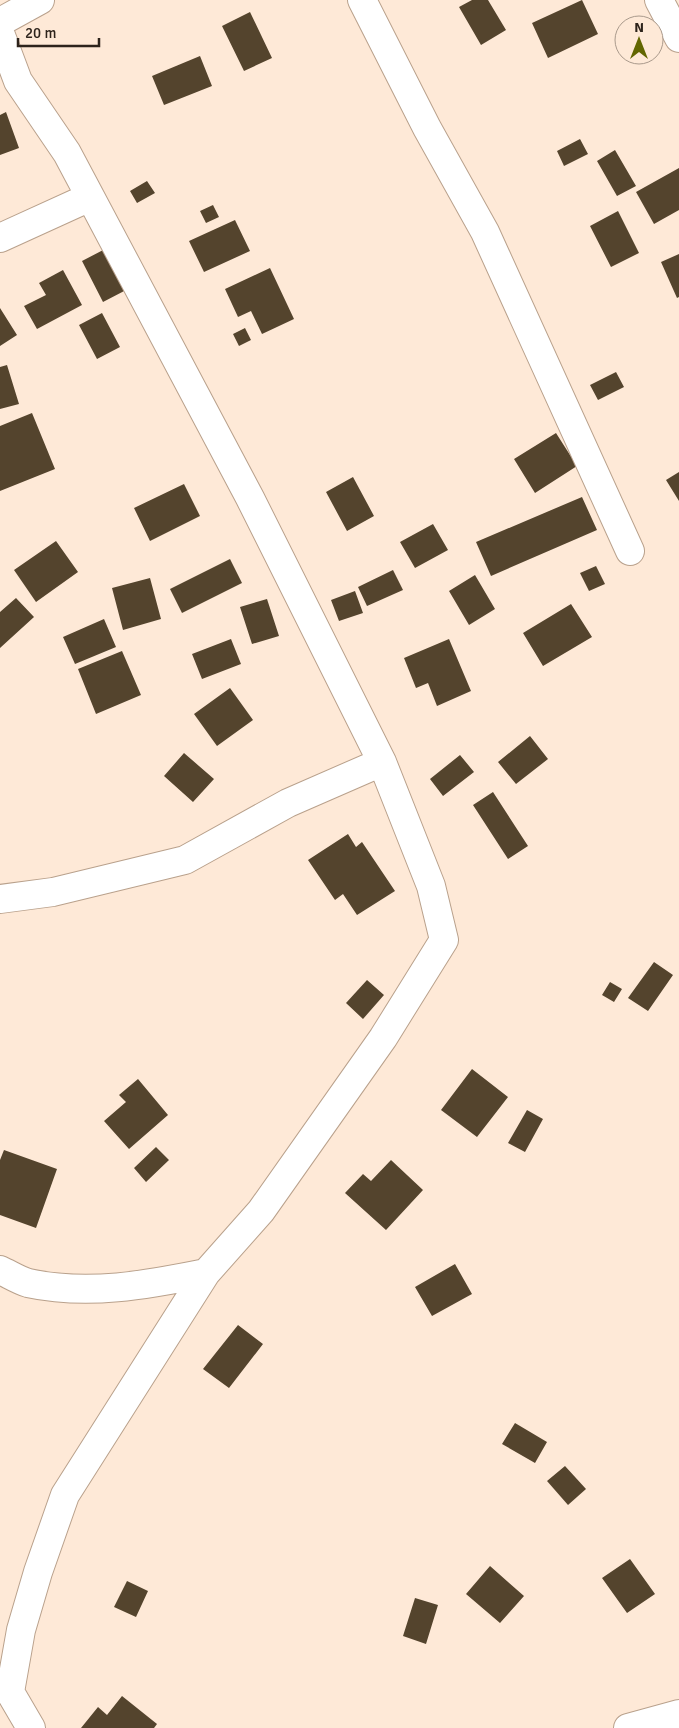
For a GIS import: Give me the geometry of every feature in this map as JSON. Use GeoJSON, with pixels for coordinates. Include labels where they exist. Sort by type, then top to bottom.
{"type":"FeatureCollection","features":[{"type":"Feature","properties":{"kind":"street"},"geometry":{"type":"LineString","coordinates":[[0,22],[40,0]]}},
{"type":"Feature","properties":{"kind":"street"},"geometry":{"type":"LineString","coordinates":[[362,0],[427,128],[485,232],[630,551]]}},
{"type":"Feature","properties":{"kind":"street"},"geometry":{"type":"LineString","coordinates":[[659,0],[679,38]]}},
{"type":"Feature","properties":{"kind":"street"},"geometry":{"type":"LineString","coordinates":[[0,33],[18,81],[67,153],[250,498],[382,762],[431,886],[444,940],[383,1038],[261,1211],[206,1273],[65,1495],[38,1572],[5,1694],[31,1728]]}},
{"type":"Feature","properties":{"kind":"street"},"geometry":{"type":"LineString","coordinates":[[0,238],[90,197]]}},
{"type":"Feature","properties":{"kind":"street"},"geometry":{"type":"LineString","coordinates":[[0,899],[53,892],[185,860],[288,802],[382,762]]}},
{"type":"Feature","properties":{"kind":"street"},"geometry":{"type":"LineString","coordinates":[[0,1270],[26,1282],[71,1289],[142,1286],[206,1273]]}},
{"type":"Feature","properties":{"kind":"street"},"geometry":{"type":"LineString","coordinates":[[628,1728],[679,1714]]}},
{"type":"Feature","properties":{"kind":"building"},"geometry":{"type":"Polygon","coordinates":[[[472,0],[488,0],[506,30],[481,45],[459,7],[472,0]]]}},
{"type":"Feature","properties":{"kind":"building"},"geometry":{"type":"Polygon","coordinates":[[[582,0],[598,34],[548,58],[532,23],[582,0]]]}},
{"type":"Feature","properties":{"kind":"building"},"geometry":{"type":"Polygon","coordinates":[[[250,12],[272,58],[244,71],[222,26],[250,12]]]}},
{"type":"Feature","properties":{"kind":"building"},"geometry":{"type":"Polygon","coordinates":[[[200,56],[212,86],[164,105],[152,76],[200,56]]]}},
{"type":"Feature","properties":{"kind":"building"},"geometry":{"type":"Polygon","coordinates":[[[6,112],[19,148],[0,155],[0,115],[6,112]]]}},
{"type":"Feature","properties":{"kind":"building"},"geometry":{"type":"Polygon","coordinates":[[[580,139],[588,154],[564,166],[557,151],[580,139]]]}},
{"type":"Feature","properties":{"kind":"building"},"geometry":{"type":"Polygon","coordinates":[[[615,150],[636,186],[617,196],[597,161],[615,150]]]}},
{"type":"Feature","properties":{"kind":"building"},"geometry":{"type":"Polygon","coordinates":[[[679,168],[679,210],[654,224],[636,192],[679,168]]]}},
{"type":"Feature","properties":{"kind":"building"},"geometry":{"type":"Polygon","coordinates":[[[147,181],[155,193],[137,203],[130,191],[147,181]]]}},
{"type":"Feature","properties":{"kind":"building"},"geometry":{"type":"Polygon","coordinates":[[[213,205],[219,217],[206,223],[200,211],[213,205]]]}},
{"type":"Feature","properties":{"kind":"building"},"geometry":{"type":"Polygon","coordinates":[[[618,211],[639,253],[611,267],[590,226],[618,211]]]}},
{"type":"Feature","properties":{"kind":"building"},"geometry":{"type":"Polygon","coordinates":[[[235,220],[250,251],[204,272],[189,241],[235,220]]]}},
{"type":"Feature","properties":{"kind":"building"},"geometry":{"type":"Polygon","coordinates":[[[107,248],[128,289],[103,302],[82,261],[107,248]]]}},
{"type":"Feature","properties":{"kind":"building"},"geometry":{"type":"Polygon","coordinates":[[[679,254],[679,297],[677,298],[661,262],[679,254]]]}},
{"type":"Feature","properties":{"kind":"building"},"geometry":{"type":"Polygon","coordinates":[[[270,268],[294,319],[262,334],[251,311],[238,317],[225,289],[270,268]]]}},
{"type":"Feature","properties":{"kind":"building"},"geometry":{"type":"Polygon","coordinates":[[[63,270],[82,305],[37,329],[24,306],[46,295],[39,283],[63,270]]]}},
{"type":"Feature","properties":{"kind":"building"},"geometry":{"type":"Polygon","coordinates":[[[0,308],[17,335],[0,346],[0,308]]]}},
{"type":"Feature","properties":{"kind":"building"},"geometry":{"type":"Polygon","coordinates":[[[102,313],[120,347],[97,359],[79,325],[102,313]]]}},
{"type":"Feature","properties":{"kind":"building"},"geometry":{"type":"Polygon","coordinates":[[[245,328],[251,340],[239,346],[233,334],[245,328]]]}},
{"type":"Feature","properties":{"kind":"building"},"geometry":{"type":"Polygon","coordinates":[[[7,365],[19,404],[0,409],[0,367],[7,365]]]}},
{"type":"Feature","properties":{"kind":"building"},"geometry":{"type":"Polygon","coordinates":[[[616,372],[624,387],[598,400],[590,385],[616,372]]]}},
{"type":"Feature","properties":{"kind":"building"},"geometry":{"type":"Polygon","coordinates":[[[32,413],[55,469],[0,491],[0,426],[32,413]]]}},
{"type":"Feature","properties":{"kind":"building"},"geometry":{"type":"Polygon","coordinates":[[[556,433],[577,466],[535,493],[514,459],[556,433]]]}},
{"type":"Feature","properties":{"kind":"building"},"geometry":{"type":"Polygon","coordinates":[[[679,472],[679,501],[666,480],[679,472]]]}},
{"type":"Feature","properties":{"kind":"building"},"geometry":{"type":"Polygon","coordinates":[[[353,477],[374,516],[347,531],[326,492],[353,477]]]}},
{"type":"Feature","properties":{"kind":"building"},"geometry":{"type":"Polygon","coordinates":[[[184,484],[200,516],[150,541],[134,508],[184,484]]]}},
{"type":"Feature","properties":{"kind":"building"},"geometry":{"type":"Polygon","coordinates":[[[582,497],[597,530],[491,576],[476,542],[582,497]]]}},
{"type":"Feature","properties":{"kind":"building"},"geometry":{"type":"Polygon","coordinates":[[[433,524],[448,550],[415,568],[400,542],[433,524]]]}},
{"type":"Feature","properties":{"kind":"building"},"geometry":{"type":"Polygon","coordinates":[[[56,541],[78,572],[36,602],[14,570],[56,541]]]}},
{"type":"Feature","properties":{"kind":"building"},"geometry":{"type":"Polygon","coordinates":[[[230,559],[242,583],[182,613],[170,589],[230,559]]]}},
{"type":"Feature","properties":{"kind":"building"},"geometry":{"type":"Polygon","coordinates":[[[596,566],[605,584],[589,591],[580,573],[596,566]]]}},
{"type":"Feature","properties":{"kind":"building"},"geometry":{"type":"Polygon","coordinates":[[[393,570],[403,590],[367,606],[358,587],[393,570]]]}},
{"type":"Feature","properties":{"kind":"building"},"geometry":{"type":"Polygon","coordinates":[[[475,575],[495,609],[469,625],[449,591],[475,575]]]}},
{"type":"Feature","properties":{"kind":"building"},"geometry":{"type":"Polygon","coordinates":[[[150,578],[161,619],[123,630],[112,588],[150,578]]]}},
{"type":"Feature","properties":{"kind":"building"},"geometry":{"type":"Polygon","coordinates":[[[355,591],[363,613],[339,621],[331,600],[355,591]]]}},
{"type":"Feature","properties":{"kind":"building"},"geometry":{"type":"Polygon","coordinates":[[[16,598],[34,617],[0,648],[0,612],[16,598]]]}},
{"type":"Feature","properties":{"kind":"building"},"geometry":{"type":"Polygon","coordinates":[[[267,599],[279,636],[252,644],[240,607],[267,599]]]}},
{"type":"Feature","properties":{"kind":"building"},"geometry":{"type":"Polygon","coordinates":[[[571,604],[592,637],[543,666],[523,633],[571,604]]]}},
{"type":"Feature","properties":{"kind":"building"},"geometry":{"type":"Polygon","coordinates":[[[104,619],[116,647],[75,664],[63,637],[104,619]]]}},
{"type":"Feature","properties":{"kind":"building"},"geometry":{"type":"Polygon","coordinates":[[[231,639],[241,664],[202,679],[192,654],[231,639]]]}},
{"type":"Feature","properties":{"kind":"building"},"geometry":{"type":"Polygon","coordinates":[[[449,639],[471,691],[437,706],[428,683],[416,688],[404,658],[449,639]]]}},
{"type":"Feature","properties":{"kind":"building"},"geometry":{"type":"Polygon","coordinates":[[[122,651],[141,695],[96,714],[78,669],[122,651]]]}},
{"type":"Feature","properties":{"kind":"building"},"geometry":{"type":"Polygon","coordinates":[[[230,688],[253,720],[217,746],[194,714],[230,688]]]}},
{"type":"Feature","properties":{"kind":"building"},"geometry":{"type":"Polygon","coordinates":[[[530,736],[548,759],[516,784],[498,762],[530,736]]]}},
{"type":"Feature","properties":{"kind":"building"},"geometry":{"type":"Polygon","coordinates":[[[184,753],[214,779],[193,802],[164,776],[184,753]]]}},
{"type":"Feature","properties":{"kind":"building"},"geometry":{"type":"Polygon","coordinates":[[[460,755],[474,772],[443,796],[430,779],[460,755]]]}},
{"type":"Feature","properties":{"kind":"building"},"geometry":{"type":"Polygon","coordinates":[[[493,792],[528,846],[508,859],[473,805],[493,792]]]}},
{"type":"Feature","properties":{"kind":"building"},"geometry":{"type":"Polygon","coordinates":[[[348,834],[356,847],[362,842],[395,891],[357,915],[343,894],[335,900],[308,860],[348,834]]]}},
{"type":"Feature","properties":{"kind":"building"},"geometry":{"type":"Polygon","coordinates":[[[654,962],[673,975],[648,1011],[628,998],[654,962]]]}},
{"type":"Feature","properties":{"kind":"building"},"geometry":{"type":"Polygon","coordinates":[[[367,980],[384,995],[363,1019],[346,1003],[367,980]]]}},
{"type":"Feature","properties":{"kind":"building"},"geometry":{"type":"Polygon","coordinates":[[[610,982],[622,989],[614,1002],[602,995],[610,982]]]}},
{"type":"Feature","properties":{"kind":"building"},"geometry":{"type":"Polygon","coordinates":[[[472,1069],[508,1097],[477,1137],[441,1110],[472,1069]]]}},
{"type":"Feature","properties":{"kind":"building"},"geometry":{"type":"Polygon","coordinates":[[[138,1079],[168,1115],[129,1149],[104,1121],[126,1102],[119,1095],[138,1079]]]}},
{"type":"Feature","properties":{"kind":"building"},"geometry":{"type":"Polygon","coordinates":[[[527,1110],[543,1119],[525,1152],[508,1143],[527,1110]]]}},
{"type":"Feature","properties":{"kind":"building"},"geometry":{"type":"Polygon","coordinates":[[[156,1147],[169,1160],[146,1182],[134,1168],[156,1147]]]}},
{"type":"Feature","properties":{"kind":"building"},"geometry":{"type":"Polygon","coordinates":[[[4,1150],[57,1169],[36,1228],[0,1215],[0,1160],[4,1150]]]}},
{"type":"Feature","properties":{"kind":"building"},"geometry":{"type":"Polygon","coordinates":[[[391,1160],[423,1190],[386,1230],[345,1193],[363,1174],[371,1181],[391,1160]]]}},
{"type":"Feature","properties":{"kind":"building"},"geometry":{"type":"Polygon","coordinates":[[[455,1264],[472,1294],[432,1316],[415,1287],[455,1264]]]}},
{"type":"Feature","properties":{"kind":"building"},"geometry":{"type":"Polygon","coordinates":[[[238,1325],[263,1344],[229,1388],[203,1369],[238,1325]]]}},
{"type":"Feature","properties":{"kind":"building"},"geometry":{"type":"Polygon","coordinates":[[[515,1423],[547,1442],[535,1463],[502,1444],[515,1423]]]}},
{"type":"Feature","properties":{"kind":"building"},"geometry":{"type":"Polygon","coordinates":[[[565,1466],[586,1489],[568,1505],[547,1481],[565,1466]]]}},
{"type":"Feature","properties":{"kind":"building"},"geometry":{"type":"Polygon","coordinates":[[[630,1559],[655,1594],[627,1613],[602,1578],[630,1559]]]}},
{"type":"Feature","properties":{"kind":"building"},"geometry":{"type":"Polygon","coordinates":[[[490,1566],[524,1596],[500,1623],[466,1594],[490,1566]]]}},
{"type":"Feature","properties":{"kind":"building"},"geometry":{"type":"Polygon","coordinates":[[[127,1581],[148,1591],[136,1617],[114,1607],[127,1581]]]}},
{"type":"Feature","properties":{"kind":"building"},"geometry":{"type":"Polygon","coordinates":[[[415,1598],[438,1605],[426,1644],[403,1636],[415,1598]]]}},
{"type":"Feature","properties":{"kind":"building"},"geometry":{"type":"Polygon","coordinates":[[[122,1696],[157,1724],[154,1728],[81,1728],[98,1707],[107,1715],[122,1696]]]}}]}
